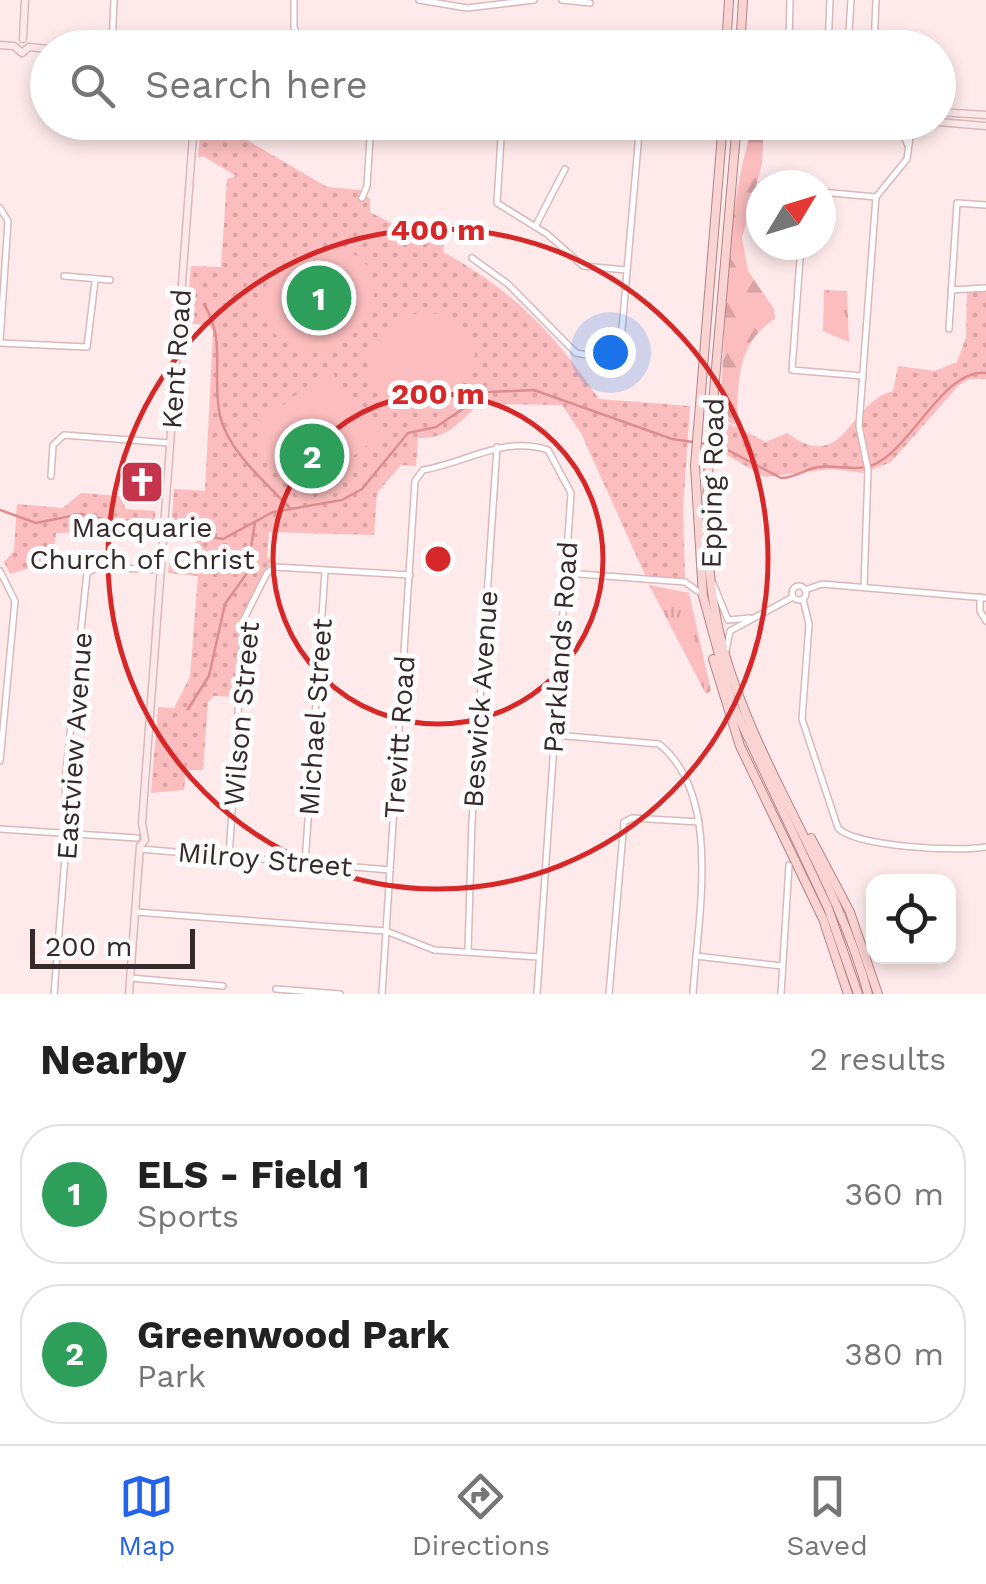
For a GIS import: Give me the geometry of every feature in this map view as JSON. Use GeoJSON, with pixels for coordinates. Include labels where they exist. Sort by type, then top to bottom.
{"type":"FeatureCollection","features":[{"type":"Feature","properties":{"kind":"main road"},"geometry":{"type":"LineString","coordinates":[[727,30],[729,0]]}},
{"type":"Feature","properties":{"kind":"main road"},"geometry":{"type":"LineString","coordinates":[[741,30],[743,0]]}},
{"type":"Feature","properties":{"kind":"main road","name":"Epping Road"},"geometry":{"type":"LineString","coordinates":[[737,140],[710,432],[710,581],[725,654],[748,719],[840,913],[868,994]]}},
{"type":"Feature","properties":{"kind":"main road","name":"Epping Road"},"geometry":{"type":"LineString","coordinates":[[720,141],[696,429],[703,596],[713,644],[739,721],[835,924],[858,994]]}},
{"type":"Feature","properties":{"kind":"main road"},"geometry":{"type":"LineString","coordinates":[[713,644],[714,671],[732,726],[822,920],[848,994]]}},
{"type":"Feature","properties":{"kind":"main road"},"geometry":{"type":"LineString","coordinates":[[782,790],[850,912],[878,994]]}},
{"type":"Feature","properties":{"kind":"street"},"geometry":{"type":"LineString","coordinates":[[0,45],[14,46],[22,53],[29,47],[23,39],[25,0]]}},
{"type":"Feature","properties":{"kind":"street"},"geometry":{"type":"LineString","coordinates":[[113,30],[114,0]]}},
{"type":"Feature","properties":{"kind":"street"},"geometry":{"type":"LineString","coordinates":[[294,0],[295,30]]}},
{"type":"Feature","properties":{"kind":"street"},"geometry":{"type":"LineString","coordinates":[[419,0],[468,8],[534,0]]}},
{"type":"Feature","properties":{"kind":"street"},"geometry":{"type":"LineString","coordinates":[[562,0],[590,3]]}},
{"type":"Feature","properties":{"kind":"street"},"geometry":{"type":"LineString","coordinates":[[789,30],[790,0]]}},
{"type":"Feature","properties":{"kind":"street"},"geometry":{"type":"LineString","coordinates":[[829,30],[830,0]]}},
{"type":"Feature","properties":{"kind":"street"},"geometry":{"type":"LineString","coordinates":[[849,30],[851,0]]}},
{"type":"Feature","properties":{"kind":"street"},"geometry":{"type":"LineString","coordinates":[[875,30],[876,0]]}},
{"type":"Feature","properties":{"kind":"street"},"geometry":{"type":"LineString","coordinates":[[14,46],[23,39]]}},
{"type":"Feature","properties":{"kind":"street"},"geometry":{"type":"LineString","coordinates":[[956,113],[986,115]]}},
{"type":"Feature","properties":{"kind":"street"},"geometry":{"type":"LineString","coordinates":[[956,124],[986,126]]}},
{"type":"Feature","properties":{"kind":"street","name":"Kent Road"},"geometry":{"type":"LineString","coordinates":[[129,994],[193,140]]}},
{"type":"Feature","properties":{"kind":"street"},"geometry":{"type":"LineString","coordinates":[[362,198],[366,194],[370,140]]}},
{"type":"Feature","properties":{"kind":"street"},"geometry":{"type":"LineString","coordinates":[[500,140],[495,198],[500,206],[535,227],[583,266],[626,270]]}},
{"type":"Feature","properties":{"kind":"street"},"geometry":{"type":"LineString","coordinates":[[472,258],[508,284],[576,353],[616,358],[638,140]]}},
{"type":"Feature","properties":{"kind":"street"},"geometry":{"type":"LineString","coordinates":[[905,140],[909,148]]}},
{"type":"Feature","properties":{"kind":"street"},"geometry":{"type":"LineString","coordinates":[[864,587],[867,490],[859,426],[876,197],[901,169],[910,140]]}},
{"type":"Feature","properties":{"kind":"street"},"geometry":{"type":"LineString","coordinates":[[535,227],[565,169]]}},
{"type":"Feature","properties":{"kind":"street"},"geometry":{"type":"LineString","coordinates":[[836,193],[876,197]]}},
{"type":"Feature","properties":{"kind":"street"},"geometry":{"type":"LineString","coordinates":[[949,329],[957,203],[986,205]]}},
{"type":"Feature","properties":{"kind":"street"},"geometry":{"type":"LineString","coordinates":[[0,208],[8,221],[0,342],[87,347],[93,354]]}},
{"type":"Feature","properties":{"kind":"street"},"geometry":{"type":"LineString","coordinates":[[800,260],[792,370],[862,376]]}},
{"type":"Feature","properties":{"kind":"street"},"geometry":{"type":"LineString","coordinates":[[64,276],[110,280]]}},
{"type":"Feature","properties":{"kind":"street"},"geometry":{"type":"LineString","coordinates":[[87,347],[95,281]]}},
{"type":"Feature","properties":{"kind":"street"},"geometry":{"type":"LineString","coordinates":[[951,290],[986,288]]}},
{"type":"Feature","properties":{"kind":"street"},"geometry":{"type":"LineString","coordinates":[[51,476],[53,445],[64,434],[170,443]]}},
{"type":"Feature","properties":{"kind":"street","name":"Parklands Road"},"geometry":{"type":"LineString","coordinates":[[415,481],[423,470],[454,465],[496,447],[543,447],[551,453],[571,493],[538,994]]}},
{"type":"Feature","properties":{"kind":"street","name":"Beswick Avenue"},"geometry":{"type":"LineString","coordinates":[[468,952],[472,820],[496,447]]}},
{"type":"Feature","properties":{"kind":"street","name":"Trevitt Road"},"geometry":{"type":"LineString","coordinates":[[382,994],[415,481]]}},
{"type":"Feature","properties":{"kind":"street","name":"Eastview Avenue"},"geometry":{"type":"LineString","coordinates":[[54,994],[67,834],[65,782],[87,573],[98,567],[161,570]]}},
{"type":"Feature","properties":{"kind":"street","name":"Wilson Street"},"geometry":{"type":"LineString","coordinates":[[229,858],[244,619],[266,573],[275,567],[324,571]]}},
{"type":"Feature","properties":{"kind":"street"},"geometry":{"type":"LineString","coordinates":[[0,571],[12,590],[0,759]]}},
{"type":"Feature","properties":{"kind":"street"},"geometry":{"type":"LineString","coordinates":[[324,571],[410,575]]}},
{"type":"Feature","properties":{"kind":"street","name":"Michael Street"},"geometry":{"type":"LineString","coordinates":[[306,864],[324,571]]}},
{"type":"Feature","properties":{"kind":"street"},"geometry":{"type":"LineString","coordinates":[[566,573],[688,583],[703,596]]}},
{"type":"Feature","properties":{"kind":"street"},"geometry":{"type":"LineString","coordinates":[[710,581],[718,587],[728,620],[753,618]]}},
{"type":"Feature","properties":{"kind":"street"},"geometry":{"type":"LineString","coordinates":[[793,597],[796,587],[805,590],[822,584],[983,598],[980,611],[986,621]]}},
{"type":"Feature","properties":{"kind":"street"},"geometry":{"type":"LineString","coordinates":[[805,590],[808,624],[802,719],[836,824],[850,838],[986,847]]}},
{"type":"Feature","properties":{"kind":"street"},"geometry":{"type":"LineString","coordinates":[[725,654],[730,631],[793,597],[803,599]]}},
{"type":"Feature","properties":{"kind":"street"},"geometry":{"type":"LineString","coordinates":[[0,618],[12,618]]}},
{"type":"Feature","properties":{"kind":"street"},"geometry":{"type":"LineString","coordinates":[[554,735],[659,744],[680,772],[703,839],[692,994]]}},
{"type":"Feature","properties":{"kind":"street"},"geometry":{"type":"LineString","coordinates":[[609,994],[624,822],[632,818],[699,822]]}},
{"type":"Feature","properties":{"kind":"street","name":"Milroy Street"},"geometry":{"type":"LineString","coordinates":[[0,830],[140,841],[229,858],[390,870]]}},
{"type":"Feature","properties":{"kind":"street"},"geometry":{"type":"LineString","coordinates":[[780,994],[789,865]]}},
{"type":"Feature","properties":{"kind":"street"},"geometry":{"type":"LineString","coordinates":[[136,912],[386,931],[429,948],[540,957]]}},
{"type":"Feature","properties":{"kind":"street"},"geometry":{"type":"LineString","coordinates":[[695,956],[782,966]]}},
{"type":"Feature","properties":{"kind":"street"},"geometry":{"type":"LineString","coordinates":[[130,978],[223,986]]}},
{"type":"Feature","properties":{"kind":"street"},"geometry":{"type":"LineString","coordinates":[[276,990],[340,994]]}},
{"type":"Feature","properties":{"kind":"green space"},"geometry":{"type":"Polygon","coordinates":[[[200,140],[247,140],[327,187],[360,190],[370,199],[370,212],[421,239],[444,242],[443,252],[512,298],[549,334],[599,399],[690,406],[683,509],[685,580],[646,577],[581,433],[562,405],[479,404],[445,433],[418,438],[416,466],[401,465],[377,493],[374,535],[269,532],[267,557],[271,561],[240,619],[235,697],[214,696],[208,702],[203,770],[186,770],[184,790],[151,793],[158,707],[174,708],[190,677],[198,576],[168,573],[169,563],[199,565],[200,544],[171,535],[174,489],[205,491],[213,332],[209,325],[186,323],[191,266],[221,267],[227,179],[236,176],[203,156],[198,158],[200,140]]]}},
{"type":"Feature","properties":{"kind":"green space"},"geometry":{"type":"Polygon","coordinates":[[[749,140],[763,140],[760,170],[746,170],[746,223],[742,238],[748,271],[774,309],[775,319],[762,329],[746,352],[739,379],[737,425],[719,419],[737,195],[749,140]]]}},
{"type":"Feature","properties":{"kind":"green space"},"geometry":{"type":"Polygon","coordinates":[[[333,247],[360,258],[373,276],[374,297],[366,318],[350,336],[329,347],[305,349],[280,338],[266,323],[261,308],[263,292],[284,265],[316,249],[333,247]]]}},
{"type":"Feature","properties":{"kind":"green space"},"geometry":{"type":"Polygon","coordinates":[[[986,288],[986,379],[970,379],[959,385],[891,462],[863,473],[832,469],[765,477],[720,451],[722,420],[766,442],[787,433],[806,444],[822,446],[834,442],[866,408],[893,391],[898,366],[935,371],[957,362],[966,337],[967,291],[986,288]]]}},
{"type":"Feature","properties":{"kind":"green space"},"geometry":{"type":"Polygon","coordinates":[[[824,290],[847,291],[849,342],[823,331],[824,290]]]}},
{"type":"Feature","properties":{"kind":"green space"},"geometry":{"type":"Polygon","coordinates":[[[425,312],[451,319],[468,331],[475,346],[474,364],[451,396],[432,407],[409,412],[379,392],[370,356],[391,326],[425,312]]]}},
{"type":"Feature","properties":{"kind":"green space"},"geometry":{"type":"Polygon","coordinates":[[[329,368],[380,436],[298,497],[258,444],[266,434],[260,424],[329,368]]]}},
{"type":"Feature","properties":{"kind":"green space"},"geometry":{"type":"Polygon","coordinates":[[[81,493],[119,496],[126,509],[155,511],[156,530],[56,533],[53,561],[10,574],[4,562],[14,551],[17,504],[63,508],[81,493]]]}},
{"type":"Feature","properties":{"kind":"green space"},"geometry":{"type":"Polygon","coordinates":[[[649,585],[689,593],[711,691],[706,694],[649,585]]]}},
{"type":"Feature","properties":{"kind":"waterway"},"geometry":{"type":"LineString","coordinates":[[204,304],[215,332],[218,401],[224,429],[249,466],[290,508]]}},
{"type":"Feature","properties":{"kind":"waterway"},"geometry":{"type":"LineString","coordinates":[[170,521],[181,519],[204,536],[223,539],[273,512],[342,500],[362,489],[408,433],[436,427],[488,392],[534,390],[672,439],[720,446],[781,478],[818,467],[866,467],[901,443],[956,383],[970,375],[986,373]]}},
{"type":"Feature","properties":{"kind":"waterway"},"geometry":{"type":"LineString","coordinates":[[0,510],[36,523],[81,514],[112,521],[159,520]]}},
{"type":"Feature","properties":{"kind":"waterway"},"geometry":{"type":"LineString","coordinates":[[188,709],[209,676],[225,604],[247,573],[255,522]]}},
{"type":"Feature","properties":{"kind":"place","name":"ELS - Field 1"},"geometry":{"type":"Point","coordinates":[319,298]}},
{"type":"Feature","properties":{"kind":"place","name":"Greenwood Park"},"geometry":{"type":"Point","coordinates":[312,456]}},
{"type":"Feature","properties":{"kind":"place","name":"Macquarie Church of Christ"},"geometry":{"type":"Point","coordinates":[142,482]}}]}
